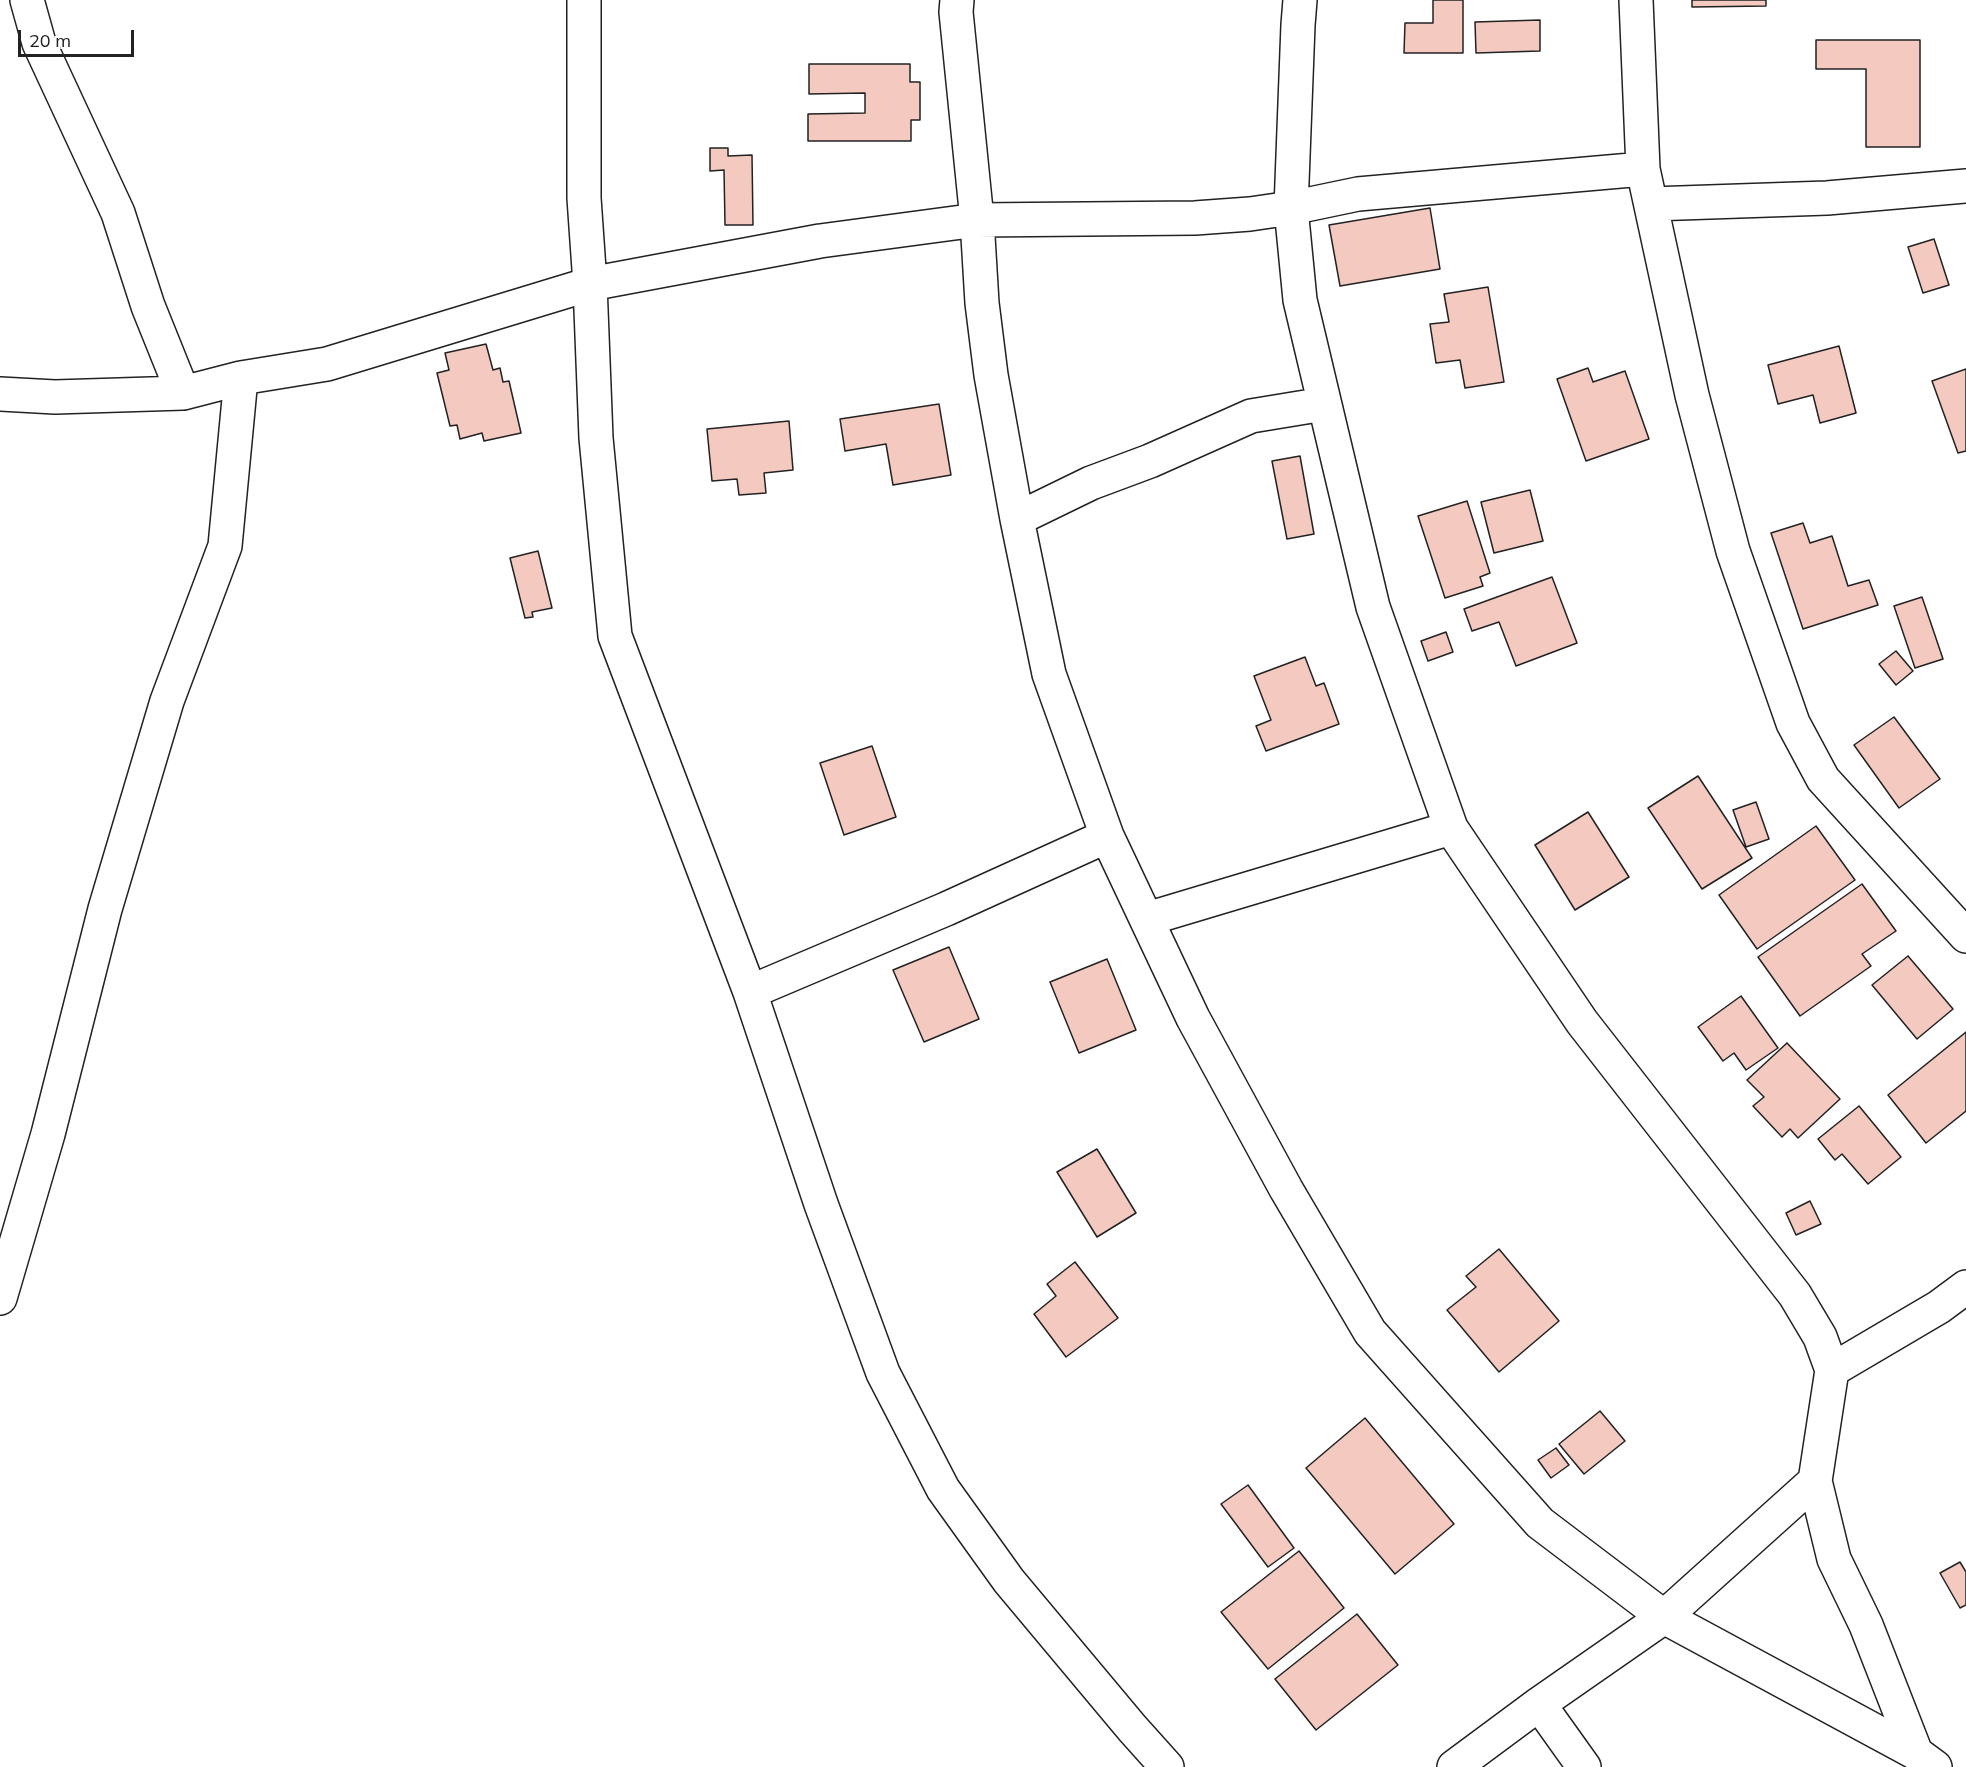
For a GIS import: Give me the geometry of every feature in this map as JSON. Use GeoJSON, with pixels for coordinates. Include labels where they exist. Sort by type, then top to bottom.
{"type":"FeatureCollection","features":[{"type":"Feature","properties":{"kind":"street"},"geometry":{"type":"LineString","coordinates":[[27,0],[39,43],[118,213],[148,306],[183,393]]}},
{"type":"Feature","properties":{"kind":"street"},"geometry":{"type":"LineString","coordinates":[[584,0],[584,198],[596,438],[615,636],[750,992],[821,1204],[883,1373],[943,1489],[1010,1581],[1167,1767]]}},
{"type":"Feature","properties":{"kind":"street"},"geometry":{"type":"LineString","coordinates":[[957,0],[956,12],[977,220],[982,303],[991,375],[1017,519],[1049,674],[1107,836],[1199,1028],[1286,1189],[1370,1332],[1540,1523],[1665,1617],[1927,1762]]}},
{"type":"Feature","properties":{"kind":"street"},"geometry":{"type":"LineString","coordinates":[[1300,0],[1291,208],[1300,300],[1373,607],[1451,828],[1582,1022],[1795,1295],[1820,1337],[1832,1370],[1815,1481],[1834,1559],[1927,1762]]}},
{"type":"Feature","properties":{"kind":"street"},"geometry":{"type":"LineString","coordinates":[[1636,0],[1643,170],[1692,395],[1733,552],[1793,723],[1823,779],[1966,936]]}},
{"type":"Feature","properties":{"kind":"street"},"geometry":{"type":"LineString","coordinates":[[0,394],[55,397],[183,393],[241,378],[327,364],[590,284],[820,241],[977,220],[1194,218],[1250,214],[1358,194],[1643,170]]}},
{"type":"Feature","properties":{"kind":"street"},"geometry":{"type":"LineString","coordinates":[[1651,204],[1827,198],[1966,186]]}},
{"type":"Feature","properties":{"kind":"street"},"geometry":{"type":"LineString","coordinates":[[0,1298],[48,1134],[105,909],[167,701],[225,546],[241,378]]}},
{"type":"Feature","properties":{"kind":"street"},"geometry":{"type":"LineString","coordinates":[[1017,519],[1091,483],[1150,461],[1251,416],[1324,404]]}},
{"type":"Feature","properties":{"kind":"street"},"geometry":{"type":"LineString","coordinates":[[1147,920],[1451,828]]}},
{"type":"Feature","properties":{"kind":"street"},"geometry":{"type":"LineString","coordinates":[[750,992],[946,909],[1107,836]]}},
{"type":"Feature","properties":{"kind":"street"},"geometry":{"type":"LineString","coordinates":[[1832,1370],[1939,1307],[1966,1287]]}},
{"type":"Feature","properties":{"kind":"street"},"geometry":{"type":"LineString","coordinates":[[1454,1767],[1539,1704],[1665,1617],[1815,1481]]}},
{"type":"Feature","properties":{"kind":"street"},"geometry":{"type":"LineString","coordinates":[[1539,1704],[1584,1767]]}},
{"type":"Feature","properties":{"kind":"building"},"geometry":{"type":"Polygon","coordinates":[[[1433,0],[1463,0],[1463,53],[1404,53],[1405,23],[1433,23],[1433,0]]]}},
{"type":"Feature","properties":{"kind":"building"},"geometry":{"type":"Polygon","coordinates":[[[1692,0],[1766,0],[1766,6],[1692,7],[1692,0]]]}},
{"type":"Feature","properties":{"kind":"building"},"geometry":{"type":"Polygon","coordinates":[[[1540,20],[1540,51],[1476,53],[1475,22],[1540,20]]]}},
{"type":"Feature","properties":{"kind":"building"},"geometry":{"type":"Polygon","coordinates":[[[1816,40],[1920,40],[1920,147],[1866,147],[1866,69],[1816,69],[1816,40]]]}},
{"type":"Feature","properties":{"kind":"building"},"geometry":{"type":"Polygon","coordinates":[[[809,64],[910,64],[910,82],[920,82],[920,120],[911,120],[911,141],[808,141],[808,114],[865,113],[865,93],[809,94],[809,64]]]}},
{"type":"Feature","properties":{"kind":"building"},"geometry":{"type":"Polygon","coordinates":[[[710,148],[728,148],[728,156],[752,155],[753,225],[725,225],[724,170],[710,171],[710,148]]]}},
{"type":"Feature","properties":{"kind":"building"},"geometry":{"type":"Polygon","coordinates":[[[1430,208],[1440,269],[1340,286],[1329,225],[1430,208]]]}},
{"type":"Feature","properties":{"kind":"building"},"geometry":{"type":"Polygon","coordinates":[[[1934,239],[1949,285],[1923,293],[1908,247],[1934,239]]]}},
{"type":"Feature","properties":{"kind":"building"},"geometry":{"type":"Polygon","coordinates":[[[1488,287],[1504,382],[1465,388],[1460,360],[1436,363],[1430,324],[1449,322],[1444,294],[1488,287]]]}},
{"type":"Feature","properties":{"kind":"building"},"geometry":{"type":"Polygon","coordinates":[[[486,344],[493,370],[500,368],[503,382],[509,381],[521,433],[484,441],[482,433],[460,439],[457,425],[450,426],[437,373],[449,370],[445,353],[486,344]]]}},
{"type":"Feature","properties":{"kind":"building"},"geometry":{"type":"Polygon","coordinates":[[[1839,346],[1856,413],[1820,423],[1813,395],[1778,404],[1768,365],[1839,346]]]}},
{"type":"Feature","properties":{"kind":"building"},"geometry":{"type":"Polygon","coordinates":[[[1588,368],[1593,382],[1625,371],[1649,439],[1586,461],[1557,379],[1588,368]]]}},
{"type":"Feature","properties":{"kind":"building"},"geometry":{"type":"Polygon","coordinates":[[[1966,369],[1966,451],[1958,453],[1932,381],[1966,369]]]}},
{"type":"Feature","properties":{"kind":"building"},"geometry":{"type":"Polygon","coordinates":[[[939,404],[951,475],[893,485],[886,444],[845,451],[840,419],[939,404]]]}},
{"type":"Feature","properties":{"kind":"building"},"geometry":{"type":"Polygon","coordinates":[[[789,421],[793,470],[764,473],[766,493],[739,495],[737,479],[712,481],[707,429],[789,421]]]}},
{"type":"Feature","properties":{"kind":"building"},"geometry":{"type":"Polygon","coordinates":[[[1300,456],[1314,534],[1287,539],[1272,461],[1300,456]]]}},
{"type":"Feature","properties":{"kind":"building"},"geometry":{"type":"Polygon","coordinates":[[[1530,490],[1543,541],[1494,553],[1481,502],[1530,490]]]}},
{"type":"Feature","properties":{"kind":"building"},"geometry":{"type":"Polygon","coordinates":[[[1467,501],[1490,573],[1480,577],[1483,586],[1445,598],[1418,516],[1467,501]]]}},
{"type":"Feature","properties":{"kind":"building"},"geometry":{"type":"Polygon","coordinates":[[[1803,523],[1810,543],[1832,536],[1848,586],[1869,580],[1878,605],[1803,629],[1771,533],[1803,523]]]}},
{"type":"Feature","properties":{"kind":"building"},"geometry":{"type":"Polygon","coordinates":[[[538,551],[552,608],[532,612],[533,617],[525,618],[510,558],[538,551]]]}},
{"type":"Feature","properties":{"kind":"building"},"geometry":{"type":"Polygon","coordinates":[[[1552,577],[1577,643],[1516,666],[1499,622],[1472,631],[1464,609],[1552,577]]]}},
{"type":"Feature","properties":{"kind":"building"},"geometry":{"type":"Polygon","coordinates":[[[1922,597],[1943,659],[1915,668],[1894,606],[1922,597]]]}},
{"type":"Feature","properties":{"kind":"building"},"geometry":{"type":"Polygon","coordinates":[[[1446,632],[1453,652],[1428,661],[1421,641],[1446,632]]]}},
{"type":"Feature","properties":{"kind":"building"},"geometry":{"type":"Polygon","coordinates":[[[1896,651],[1913,671],[1896,685],[1879,664],[1896,651]]]}},
{"type":"Feature","properties":{"kind":"building"},"geometry":{"type":"Polygon","coordinates":[[[1305,657],[1316,686],[1324,683],[1339,724],[1266,751],[1256,726],[1271,720],[1254,676],[1305,657]]]}},
{"type":"Feature","properties":{"kind":"building"},"geometry":{"type":"Polygon","coordinates":[[[1894,717],[1940,779],[1899,808],[1854,745],[1894,717]]]}},
{"type":"Feature","properties":{"kind":"building"},"geometry":{"type":"Polygon","coordinates":[[[872,746],[896,817],[844,835],[820,763],[872,746]]]}},
{"type":"Feature","properties":{"kind":"building"},"geometry":{"type":"Polygon","coordinates":[[[1698,776],[1752,858],[1702,889],[1648,808],[1698,776]]]}},
{"type":"Feature","properties":{"kind":"building"},"geometry":{"type":"Polygon","coordinates":[[[1756,802],[1769,839],[1746,847],[1733,810],[1756,802]]]}},
{"type":"Feature","properties":{"kind":"building"},"geometry":{"type":"Polygon","coordinates":[[[1588,812],[1629,877],[1575,910],[1535,845],[1588,812]]]}},
{"type":"Feature","properties":{"kind":"building"},"geometry":{"type":"Polygon","coordinates":[[[1816,826],[1855,880],[1757,949],[1719,895],[1816,826]]]}},
{"type":"Feature","properties":{"kind":"building"},"geometry":{"type":"Polygon","coordinates":[[[1862,884],[1896,931],[1862,954],[1871,966],[1800,1016],[1758,957],[1862,884]]]}},
{"type":"Feature","properties":{"kind":"building"},"geometry":{"type":"Polygon","coordinates":[[[949,947],[979,1019],[924,1042],[893,970],[949,947]]]}},
{"type":"Feature","properties":{"kind":"building"},"geometry":{"type":"Polygon","coordinates":[[[1908,956],[1953,1009],[1917,1039],[1872,985],[1908,956]]]}},
{"type":"Feature","properties":{"kind":"building"},"geometry":{"type":"Polygon","coordinates":[[[1107,959],[1136,1030],[1079,1053],[1050,982],[1107,959]]]}},
{"type":"Feature","properties":{"kind":"building"},"geometry":{"type":"Polygon","coordinates":[[[1741,996],[1778,1048],[1746,1070],[1734,1053],[1723,1061],[1698,1027],[1741,996]]]}},
{"type":"Feature","properties":{"kind":"building"},"geometry":{"type":"Polygon","coordinates":[[[1966,1032],[1966,1111],[1926,1143],[1888,1095],[1966,1032]]]}},
{"type":"Feature","properties":{"kind":"building"},"geometry":{"type":"Polygon","coordinates":[[[1787,1043],[1840,1099],[1798,1138],[1790,1129],[1782,1137],[1753,1106],[1764,1097],[1747,1080],[1787,1043]]]}},
{"type":"Feature","properties":{"kind":"building"},"geometry":{"type":"Polygon","coordinates":[[[1859,1106],[1901,1157],[1868,1184],[1842,1154],[1835,1160],[1818,1139],[1859,1106]]]}},
{"type":"Feature","properties":{"kind":"building"},"geometry":{"type":"Polygon","coordinates":[[[1097,1149],[1136,1213],[1097,1237],[1057,1172],[1097,1149]]]}},
{"type":"Feature","properties":{"kind":"building"},"geometry":{"type":"Polygon","coordinates":[[[1810,1201],[1821,1224],[1796,1235],[1786,1213],[1810,1201]]]}},
{"type":"Feature","properties":{"kind":"building"},"geometry":{"type":"Polygon","coordinates":[[[1499,1249],[1559,1321],[1499,1372],[1447,1310],[1476,1287],[1466,1276],[1499,1249]]]}},
{"type":"Feature","properties":{"kind":"building"},"geometry":{"type":"Polygon","coordinates":[[[1075,1262],[1118,1318],[1066,1357],[1034,1314],[1056,1296],[1047,1284],[1075,1262]]]}},
{"type":"Feature","properties":{"kind":"building"},"geometry":{"type":"Polygon","coordinates":[[[1600,1411],[1625,1441],[1584,1474],[1559,1444],[1600,1411]]]}},
{"type":"Feature","properties":{"kind":"building"},"geometry":{"type":"Polygon","coordinates":[[[1365,1418],[1454,1524],[1395,1574],[1306,1468],[1365,1418]]]}},
{"type":"Feature","properties":{"kind":"building"},"geometry":{"type":"Polygon","coordinates":[[[1556,1448],[1569,1465],[1551,1478],[1538,1460],[1556,1448]]]}},
{"type":"Feature","properties":{"kind":"building"},"geometry":{"type":"Polygon","coordinates":[[[1248,1485],[1294,1548],[1268,1567],[1221,1504],[1248,1485]]]}},
{"type":"Feature","properties":{"kind":"building"},"geometry":{"type":"Polygon","coordinates":[[[1299,1551],[1344,1608],[1268,1669],[1221,1612],[1299,1551]]]}},
{"type":"Feature","properties":{"kind":"building"},"geometry":{"type":"Polygon","coordinates":[[[1960,1562],[1966,1572],[1966,1605],[1960,1608],[1940,1573],[1960,1562]]]}},
{"type":"Feature","properties":{"kind":"building"},"geometry":{"type":"Polygon","coordinates":[[[1357,1614],[1398,1665],[1316,1730],[1275,1679],[1357,1614]]]}}]}
